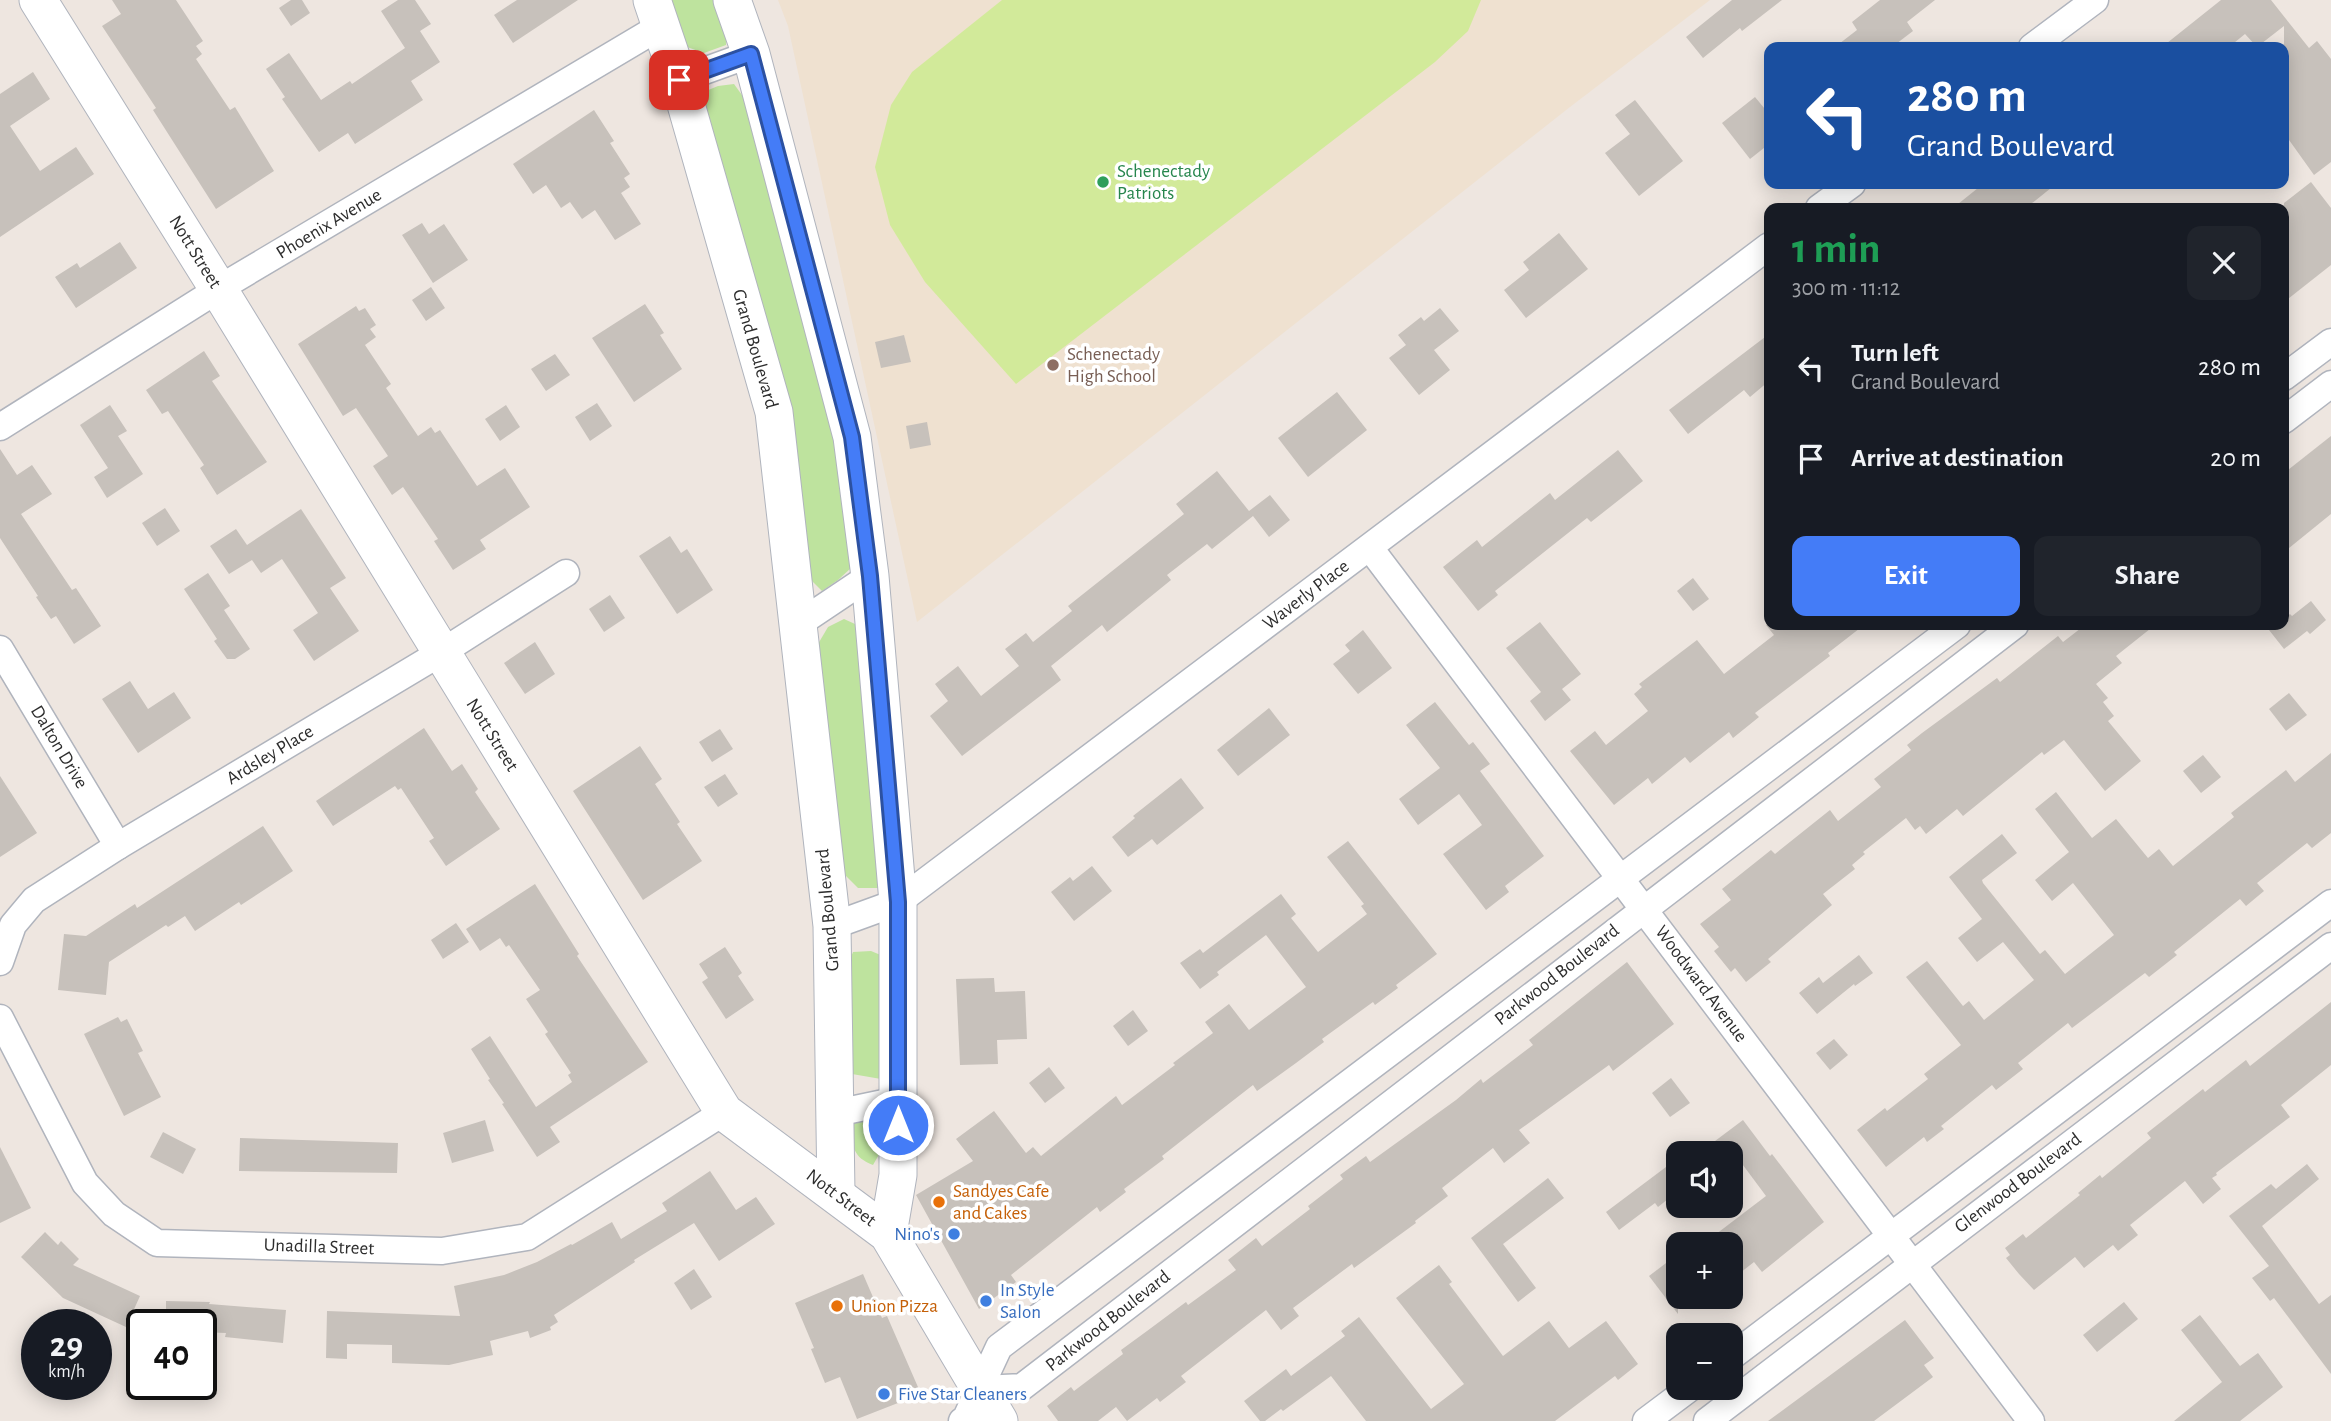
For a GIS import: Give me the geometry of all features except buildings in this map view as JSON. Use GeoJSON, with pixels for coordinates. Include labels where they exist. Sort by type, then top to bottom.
{"type":"FeatureCollection","features":[{"type":"Feature","properties":{"kind":"street","name":"Nott Street"},"geometry":{"type":"LineString","coordinates":[[38,0],[724,1112],[888,1234],[999,1421]]}},
{"type":"Feature","properties":{"kind":"street"},"geometry":{"type":"LineString","coordinates":[[732,0],[751,54],[852,437],[870,576],[898,902],[898,1175],[888,1234]]}},
{"type":"Feature","properties":{"kind":"street"},"geometry":{"type":"LineString","coordinates":[[2039,42],[2095,0]]}},
{"type":"Feature","properties":{"kind":"street","name":"Phoenix Avenue"},"geometry":{"type":"LineString","coordinates":[[0,427],[656,13]]}},
{"type":"Feature","properties":{"kind":"street","name":"Grand Boulevard"},"geometry":{"type":"LineString","coordinates":[[656,13],[679,80],[774,412],[832,926],[836,1193]]}},
{"type":"Feature","properties":{"kind":"street"},"geometry":{"type":"LineString","coordinates":[[679,80],[751,54]]}},
{"type":"Feature","properties":{"kind":"street"},"geometry":{"type":"LineString","coordinates":[[1826,203],[1845,189]]}},
{"type":"Feature","properties":{"kind":"street","name":"Waverly Place"},"geometry":{"type":"LineString","coordinates":[[832,926],[898,902],[1764,250]]}},
{"type":"Feature","properties":{"kind":"street"},"geometry":{"type":"LineString","coordinates":[[2289,373],[2331,342]]}},
{"type":"Feature","properties":{"kind":"street"},"geometry":{"type":"LineString","coordinates":[[2289,416],[2331,384]]}},
{"type":"Feature","properties":{"kind":"street","name":"Woodward Avenue"},"geometry":{"type":"LineString","coordinates":[[1370,548],[2032,1421]]}},
{"type":"Feature","properties":{"kind":"street","name":"Ardsley Place"},"geometry":{"type":"LineString","coordinates":[[0,962],[13,925],[34,900],[118,846],[442,652],[566,573]]}},
{"type":"Feature","properties":{"kind":"street"},"geometry":{"type":"LineString","coordinates":[[797,625],[870,576]]}},
{"type":"Feature","properties":{"kind":"street","name":"Parkwood Boulevard"},"geometry":{"type":"LineString","coordinates":[[1950,630],[999,1347],[981,1389],[1022,1387],[2008,630]]}},
{"type":"Feature","properties":{"kind":"street","name":"Dalton Drive"},"geometry":{"type":"LineString","coordinates":[[0,649],[118,846]]}},
{"type":"Feature","properties":{"kind":"street","name":"Glenwood Boulevard"},"geometry":{"type":"LineString","coordinates":[[1743,1348],[2331,904]]}},
{"type":"Feature","properties":{"kind":"street","name":"Glenwood Boulevard"},"geometry":{"type":"LineString","coordinates":[[1707,1421],[2331,946]]}},
{"type":"Feature","properties":{"kind":"street","name":"Unadilla Street"},"geometry":{"type":"LineString","coordinates":[[0,1018],[85,1183],[114,1214],[157,1243],[442,1251],[527,1237],[724,1112]]}},
{"type":"Feature","properties":{"kind":"street"},"geometry":{"type":"LineString","coordinates":[[836,1113],[898,1100]]}},
{"type":"Feature","properties":{"kind":"street"},"geometry":{"type":"LineString","coordinates":[[962,1421],[981,1389]]}},
{"type":"Feature","properties":{"kind":"street"},"geometry":{"type":"LineString","coordinates":[[1646,1421],[1674,1400]]}},
{"type":"Feature","properties":{"kind":"shaded area","name":"Schenectady High School"},"geometry":{"type":"Polygon","coordinates":[[[778,0],[1710,0],[1570,107],[917,622],[788,26],[778,0]]]}},
{"type":"Feature","properties":{"kind":"green space"},"geometry":{"type":"Polygon","coordinates":[[[668,0],[715,0],[727,32],[726,45],[704,53],[687,47],[668,0]]]}},
{"type":"Feature","properties":{"kind":"green space"},"geometry":{"type":"Polygon","coordinates":[[[1002,0],[1481,0],[1468,31],[1435,62],[1016,384],[925,282],[890,225],[875,167],[891,105],[912,72],[1002,0]]]}},
{"type":"Feature","properties":{"kind":"green space"},"geometry":{"type":"Polygon","coordinates":[[[734,84],[747,102],[842,470],[851,568],[822,591],[802,571],[703,106],[706,91],[734,84]]]}},
{"type":"Feature","properties":{"kind":"green space"},"geometry":{"type":"Polygon","coordinates":[[[844,619],[855,624],[862,642],[878,888],[858,888],[845,875],[837,841],[818,644],[828,627],[844,619]]]}},
{"type":"Feature","properties":{"kind":"green space"},"geometry":{"type":"Polygon","coordinates":[[[871,951],[883,956],[881,1079],[852,1074],[845,972],[853,952],[871,951]]]}},
{"type":"Feature","properties":{"kind":"green space"},"geometry":{"type":"Polygon","coordinates":[[[877,1118],[883,1125],[881,1151],[873,1165],[861,1159],[855,1151],[851,1128],[857,1119],[877,1118]]]}},
{"type":"Feature","properties":{"kind":"place","name":"Schenectady Patriots"},"geometry":{"type":"Point","coordinates":[1103,182]}},
{"type":"Feature","properties":{"kind":"place","name":"Schenectady High School"},"geometry":{"type":"Point","coordinates":[1053,365]}},
{"type":"Feature","properties":{"kind":"place","name":"Sandyes Cafe and Cakes"},"geometry":{"type":"Point","coordinates":[939,1202]}},
{"type":"Feature","properties":{"kind":"place","name":"Nino's"},"geometry":{"type":"Point","coordinates":[954,1234]}},
{"type":"Feature","properties":{"kind":"place","name":"In Style Salon"},"geometry":{"type":"Point","coordinates":[986,1301]}},
{"type":"Feature","properties":{"kind":"place","name":"Union Pizza"},"geometry":{"type":"Point","coordinates":[837,1306]}},
{"type":"Feature","properties":{"kind":"place","name":"Five Star Cleaners"},"geometry":{"type":"Point","coordinates":[884,1394]}},
{"type":"Feature","properties":{"kind":"route"},"geometry":{"type":"LineString","coordinates":[[679,80],[751,54],[852,437],[870,576],[898,902],[898,1125]]}}]}
